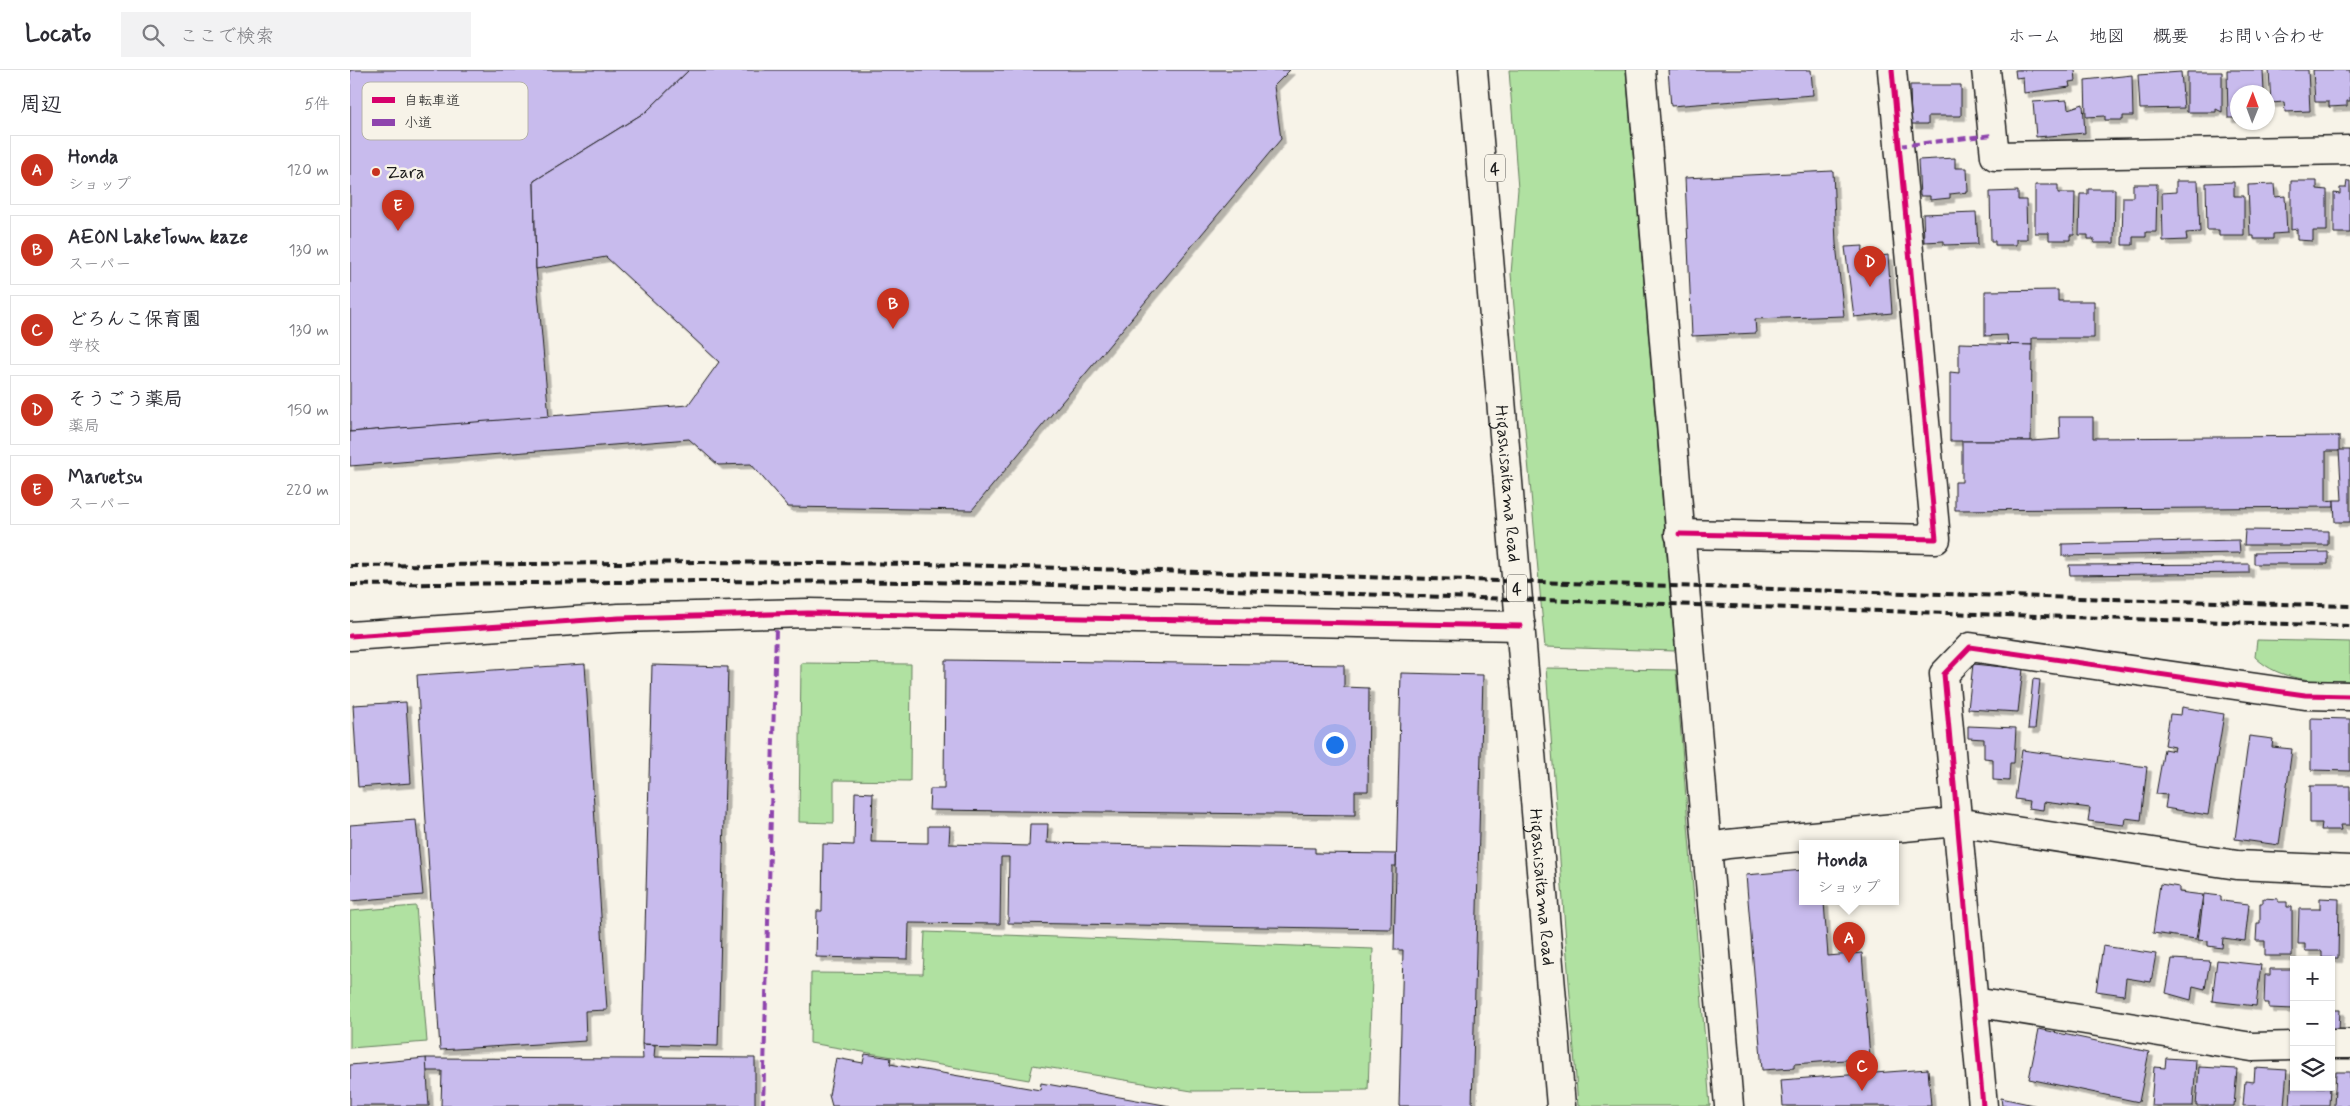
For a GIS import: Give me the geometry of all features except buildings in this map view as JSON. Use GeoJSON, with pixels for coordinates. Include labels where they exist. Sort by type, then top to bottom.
{"type":"FeatureCollection","features":[{"type":"Feature","properties":{"kind":"main road","name":"Higashisaitama Road"},"geometry":{"type":"LineString","coordinates":[[1473,70],[1561,1106]]}},
{"type":"Feature","properties":{"kind":"main road","name":"4"},"geometry":{"type":"LineString","coordinates":[[1490,70],[1496,153],[1490,265]]}},
{"type":"Feature","properties":{"kind":"main road"},"geometry":{"type":"LineString","coordinates":[[1641,70],[1729,1106]]}},
{"type":"Feature","properties":{"kind":"main road"},"geometry":{"type":"LineString","coordinates":[[1679,534],[1936,539],[1892,70]]}},
{"type":"Feature","properties":{"kind":"main road"},"geometry":{"type":"LineString","coordinates":[[1986,70],[1995,156],[2350,150]]}},
{"type":"Feature","properties":{"kind":"main road"},"geometry":{"type":"LineString","coordinates":[[350,636],[619,618],[808,613],[1521,626]]}},
{"type":"Feature","properties":{"kind":"main road"},"geometry":{"type":"LineString","coordinates":[[1983,1106],[1944,674],[1970,647],[2305,695],[2350,696]]}},
{"type":"Feature","properties":{"kind":"main road"},"geometry":{"type":"LineString","coordinates":[[1707,848],[1728,844],[1956,822],[2237,865],[2350,870]]}},
{"type":"Feature","properties":{"kind":"main road"},"geometry":{"type":"LineString","coordinates":[[1974,1002],[2252,1047],[2290,1046]]}},
{"type":"Feature","properties":{"kind":"main road"},"geometry":{"type":"LineString","coordinates":[[2335,1044],[2350,1044]]}},
{"type":"Feature","properties":{"kind":"green space"},"geometry":{"type":"Polygon","coordinates":[[[1509,70],[1626,70],[1675,651],[1545,647],[1511,274],[1518,189],[1509,70]]]}},
{"type":"Feature","properties":{"kind":"green space"},"geometry":{"type":"Polygon","coordinates":[[[2257,640],[2350,642],[2350,681],[2312,680],[2288,676],[2276,671],[2255,657],[2257,640]]]}},
{"type":"Feature","properties":{"kind":"green space"},"geometry":{"type":"Polygon","coordinates":[[[801,663],[911,664],[910,781],[834,780],[834,823],[799,822],[801,663]]]}},
{"type":"Feature","properties":{"kind":"green space"},"geometry":{"type":"Polygon","coordinates":[[[1546,668],[1676,670],[1710,1106],[1578,1106],[1546,668]]]}},
{"type":"Feature","properties":{"kind":"green space"},"geometry":{"type":"Polygon","coordinates":[[[416,906],[427,1042],[350,1048],[350,911],[416,906]]]}},
{"type":"Feature","properties":{"kind":"green space"},"geometry":{"type":"Polygon","coordinates":[[[925,932],[1373,949],[1368,1090],[1192,1091],[1033,1065],[1029,1080],[810,1043],[811,973],[923,974],[925,932]]]}},
{"type":"Feature","properties":{"kind":"railway"},"geometry":{"type":"LineString","coordinates":[[350,566],[704,562],[923,564],[2350,606]]}},
{"type":"Feature","properties":{"kind":"railway"},"geometry":{"type":"LineString","coordinates":[[350,585],[704,581],[922,582],[1138,587],[2350,626]]}},
{"type":"Feature","properties":{"kind":"marked path"},"geometry":{"type":"LineString","coordinates":[[1899,146],[1992,135]]}},
{"type":"Feature","properties":{"kind":"marked path"},"geometry":{"type":"LineString","coordinates":[[763,1106],[776,629]]}},
{"type":"Feature","properties":{"kind":"cycle path"},"geometry":{"type":"LineString","coordinates":[[1679,534],[1936,539],[1892,70]]}},
{"type":"Feature","properties":{"kind":"cycle path"},"geometry":{"type":"LineString","coordinates":[[350,636],[619,618],[808,613],[1521,626]]}},
{"type":"Feature","properties":{"kind":"cycle path"},"geometry":{"type":"LineString","coordinates":[[1983,1106],[1944,674],[1970,647],[2305,695],[2350,696]]}},
{"type":"Feature","properties":{"kind":"place","name":"Zara"},"geometry":{"type":"Point","coordinates":[376,172]}},
{"type":"Feature","properties":{"kind":"place","name":"Maruetsu"},"geometry":{"type":"Point","coordinates":[398,231]}},
{"type":"Feature","properties":{"kind":"place","name":"そうごう薬局"},"geometry":{"type":"Point","coordinates":[1870,287]}},
{"type":"Feature","properties":{"kind":"place","name":"AEON LakeTown kaze"},"geometry":{"type":"Point","coordinates":[893,329]}},
{"type":"Feature","properties":{"kind":"place","name":"Honda"},"geometry":{"type":"Point","coordinates":[1849,963]}},
{"type":"Feature","properties":{"kind":"place","name":"どろんこ保育園"},"geometry":{"type":"Point","coordinates":[1862,1091]}}]}
